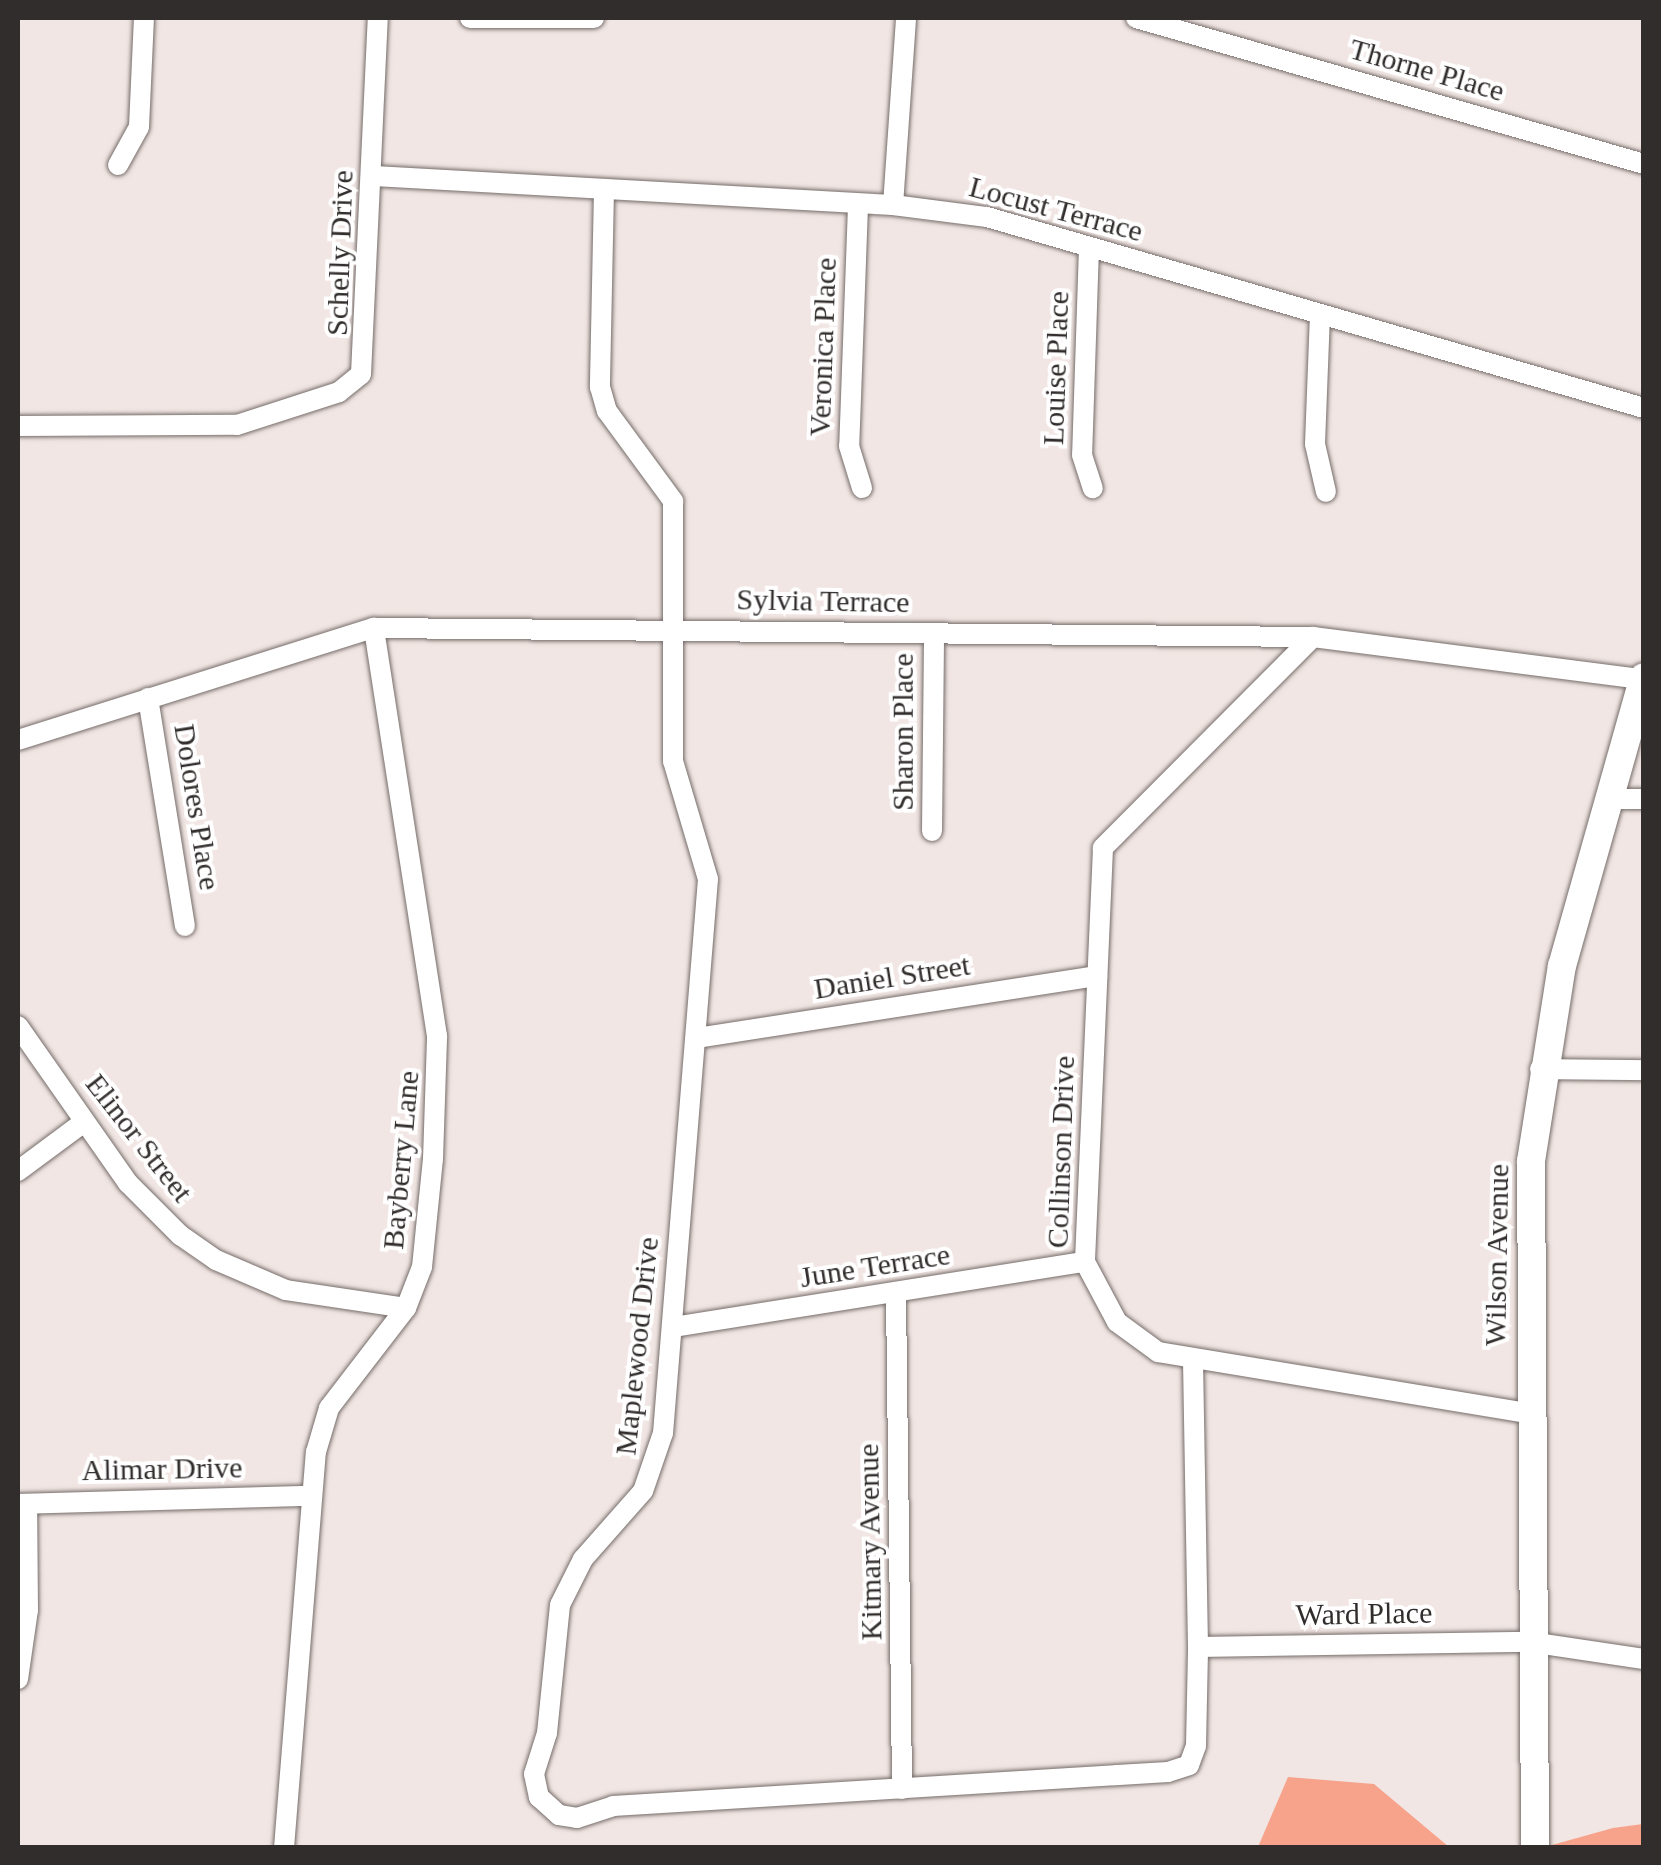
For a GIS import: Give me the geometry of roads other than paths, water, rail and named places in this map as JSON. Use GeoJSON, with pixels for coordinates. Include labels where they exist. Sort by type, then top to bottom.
{"type":"FeatureCollection","features":[{"type":"Feature","properties":{"kind":"street"},"geometry":{"type":"LineString","coordinates":[[118,165],[139,127],[144,18]]}},
{"type":"Feature","properties":{"kind":"street","name":"Schelly Drive"},"geometry":{"type":"LineString","coordinates":[[18,426],[236,425],[348,388],[366,359],[378,18]]}},
{"type":"Feature","properties":{"kind":"street"},"geometry":{"type":"LineString","coordinates":[[470,18],[594,18]]}},
{"type":"Feature","properties":{"kind":"street"},"geometry":{"type":"LineString","coordinates":[[893,204],[906,18]]}},
{"type":"Feature","properties":{"kind":"street","name":"Thorne Place"},"geometry":{"type":"LineString","coordinates":[[1136,18],[1644,164]]}},
{"type":"Feature","properties":{"kind":"street","name":"Locust Terrace"},"geometry":{"type":"LineString","coordinates":[[374,176],[858,206],[893,204],[987,217],[1644,408]]}},
{"type":"Feature","properties":{"kind":"street","name":"Maplewood Drive"},"geometry":{"type":"LineString","coordinates":[[604,190],[600,387],[607,411],[673,501],[673,761],[708,867],[673,1327],[652,1474],[583,1559],[560,1605],[547,1733],[534,1774],[539,1797],[559,1814],[577,1818],[613,1806],[1184,1768],[1196,1746],[1193,1360]]}},
{"type":"Feature","properties":{"kind":"street","name":"Veronica Place"},"geometry":{"type":"LineString","coordinates":[[858,206],[849,446],[862,488]]}},
{"type":"Feature","properties":{"kind":"street","name":"Louise Place"},"geometry":{"type":"LineString","coordinates":[[1089,247],[1082,455],[1092,488]]}},
{"type":"Feature","properties":{"kind":"street"},"geometry":{"type":"LineString","coordinates":[[1320,314],[1316,444],[1326,492]]}},
{"type":"Feature","properties":{"kind":"street","name":"Sylvia Terrace"},"geometry":{"type":"LineString","coordinates":[[18,740],[374,628],[1313,637],[1643,678]]}},
{"type":"Feature","properties":{"kind":"street","name":"Bayberry Lane"},"geometry":{"type":"LineString","coordinates":[[284,1848],[309,1496],[329,1408],[406,1308],[422,1268],[439,1060],[374,628]]}},
{"type":"Feature","properties":{"kind":"street","name":"Sharon Place"},"geometry":{"type":"LineString","coordinates":[[932,831],[934,632]]}},
{"type":"Feature","properties":{"kind":"street","name":"Collinson Drive"},"geometry":{"type":"LineString","coordinates":[[1313,637],[1108,840],[1086,1262],[1102,1300],[1126,1330],[1158,1352],[1527,1413]]}},
{"type":"Feature","properties":{"kind":"street","name":"Wilson Avenue"},"geometry":{"type":"LineString","coordinates":[[1535,1848],[1527,1212],[1540,1069],[1643,678]]}},
{"type":"Feature","properties":{"kind":"street","name":"Dolores Place"},"geometry":{"type":"LineString","coordinates":[[148,698],[185,926]]}},
{"type":"Feature","properties":{"kind":"street"},"geometry":{"type":"LineString","coordinates":[[1609,799],[1644,799]]}},
{"type":"Feature","properties":{"kind":"street","name":"Daniel Street"},"geometry":{"type":"LineString","coordinates":[[696,1038],[1098,976]]}},
{"type":"Feature","properties":{"kind":"street","name":"Elinor Street"},"geometry":{"type":"LineString","coordinates":[[18,1026],[84,1122],[155,1214],[216,1260],[286,1290],[406,1308]]}},
{"type":"Feature","properties":{"kind":"street"},"geometry":{"type":"LineString","coordinates":[[1540,1069],[1644,1070]]}},
{"type":"Feature","properties":{"kind":"street"},"geometry":{"type":"LineString","coordinates":[[18,1171],[84,1122]]}},
{"type":"Feature","properties":{"kind":"street","name":"June Terrace"},"geometry":{"type":"LineString","coordinates":[[673,1327],[1086,1262]]}},
{"type":"Feature","properties":{"kind":"street","name":"Kitmary Avenue"},"geometry":{"type":"LineString","coordinates":[[896,1294],[902,1789]]}},
{"type":"Feature","properties":{"kind":"street","name":"Alimar Drive"},"geometry":{"type":"LineString","coordinates":[[22,1504],[309,1496]]}},
{"type":"Feature","properties":{"kind":"street"},"geometry":{"type":"LineString","coordinates":[[18,1679],[28,1610],[22,1504]]}},
{"type":"Feature","properties":{"kind":"street","name":"Ward Place"},"geometry":{"type":"LineString","coordinates":[[1198,1647],[1530,1642],[1644,1659]]}}]}
